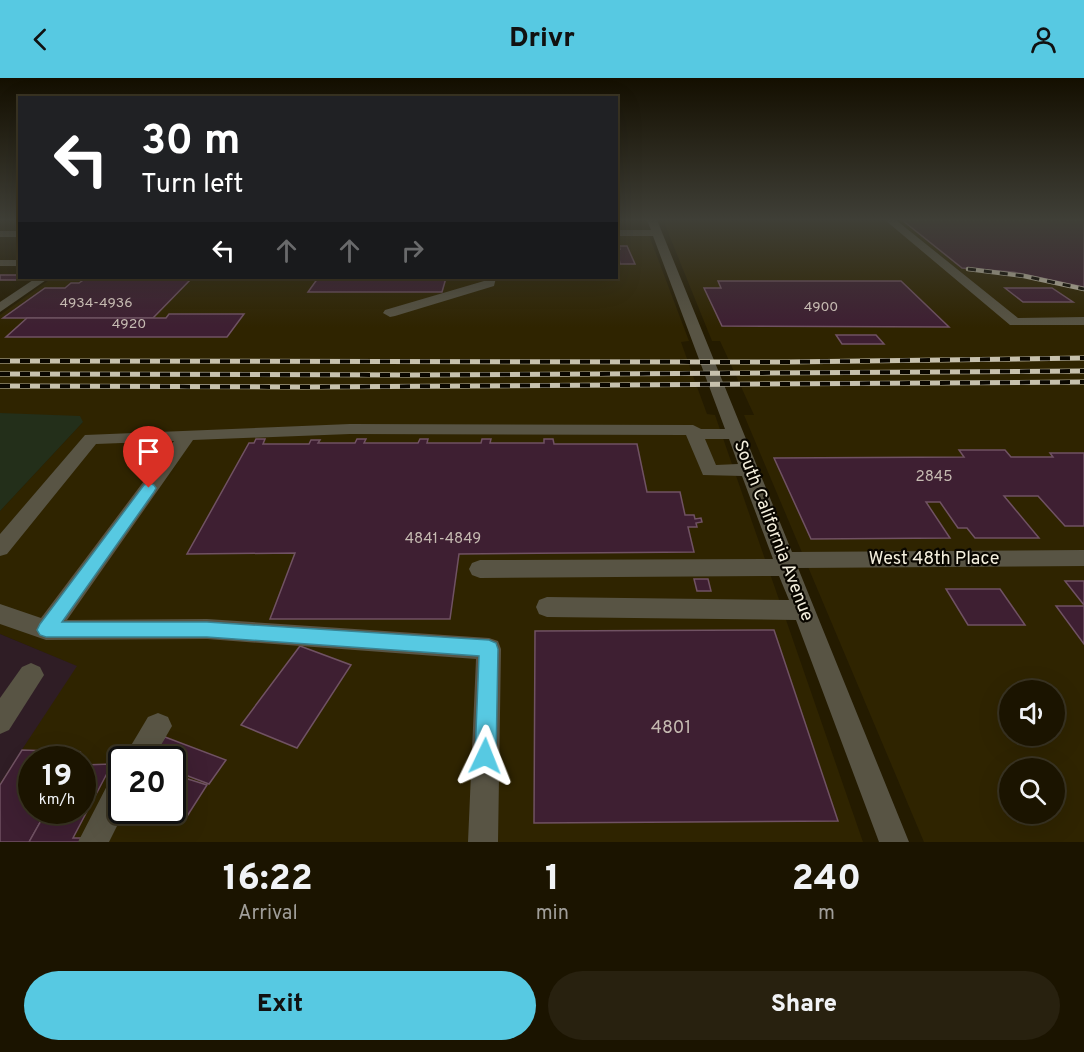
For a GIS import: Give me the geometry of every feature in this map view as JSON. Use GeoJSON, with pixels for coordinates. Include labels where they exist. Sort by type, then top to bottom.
{"type":"FeatureCollection","features":[{"type":"Feature","properties":{"kind":"street","name":"South California Avenue"},"geometry":{"type":"LineString","coordinates":[[666,256],[894,842]]}},
{"type":"Feature","properties":{"kind":"street"},"geometry":{"type":"LineString","coordinates":[[934,256],[1015,322],[1084,321]]}},
{"type":"Feature","properties":{"kind":"street"},"geometry":{"type":"LineString","coordinates":[[0,263],[18,263]]}},
{"type":"Feature","properties":{"kind":"street"},"geometry":{"type":"LineString","coordinates":[[0,308],[43,279]]}},
{"type":"Feature","properties":{"kind":"street"},"geometry":{"type":"LineString","coordinates":[[390,313],[490,283],[490,279]]}},
{"type":"Feature","properties":{"kind":"street"},"geometry":{"type":"LineString","coordinates":[[0,548],[92,439],[350,429],[693,430],[709,471],[750,470]]}},
{"type":"Feature","properties":{"kind":"street"},"geometry":{"type":"LineString","coordinates":[[695,434],[736,434]]}},
{"type":"Feature","properties":{"kind":"street"},"geometry":{"type":"LineString","coordinates":[[46,630],[188,435]]}},
{"type":"Feature","properties":{"kind":"street","name":"West 48th Place"},"geometry":{"type":"LineString","coordinates":[[480,569],[1084,558]]}},
{"type":"Feature","properties":{"kind":"street"},"geometry":{"type":"LineString","coordinates":[[547,607],[804,610]]}},
{"type":"Feature","properties":{"kind":"street"},"geometry":{"type":"LineString","coordinates":[[0,614],[46,630],[207,629],[489,649],[483,842]]}},
{"type":"Feature","properties":{"kind":"street"},"geometry":{"type":"LineString","coordinates":[[0,721],[31,675]]}},
{"type":"Feature","properties":{"kind":"street"},"geometry":{"type":"LineString","coordinates":[[145,746],[158,726]]}},
{"type":"Feature","properties":{"kind":"street"},"geometry":{"type":"LineString","coordinates":[[93,842],[108,813]]}},
{"type":"Feature","properties":{"kind":"shaded area"},"geometry":{"type":"Polygon","coordinates":[[[618,256],[657,256],[689,341],[681,342],[707,414],[715,415],[863,842],[0,842],[0,783],[18,755],[18,824],[96,824],[96,746],[24,746],[76,666],[0,634],[0,511],[83,422],[0,413],[0,315],[51,279],[618,279],[618,256]]]}},
{"type":"Feature","properties":{"kind":"shaded area"},"geometry":{"type":"Polygon","coordinates":[[[677,256],[1084,256],[1084,842],[924,842],[744,415],[754,415],[720,341],[712,341],[677,256]]]}},
{"type":"Feature","properties":{"kind":"shaded area"},"geometry":{"type":"Polygon","coordinates":[[[0,634],[77,666],[24,746],[18,746],[18,756],[0,783],[0,634]]]}},
{"type":"Feature","properties":{"kind":"green space"},"geometry":{"type":"Polygon","coordinates":[[[0,413],[80,416],[83,422],[0,511],[0,413]]]}},
{"type":"Feature","properties":{"kind":"building"},"geometry":{"type":"Polygon","coordinates":[[[618,256],[631,256],[635,264],[620,264],[618,256]]]}},
{"type":"Feature","properties":{"kind":"building"},"geometry":{"type":"Polygon","coordinates":[[[947,256],[1084,256],[1084,287],[1013,272],[962,268],[947,256]]]}},
{"type":"Feature","properties":{"kind":"building"},"geometry":{"type":"Polygon","coordinates":[[[0,275],[18,275],[19,279],[17,280],[0,280],[0,275]]]}},
{"type":"Feature","properties":{"kind":"building"},"geometry":{"type":"Polygon","coordinates":[[[85,279],[191,279],[153,318],[3,318],[45,288],[65,288],[71,283],[79,283],[85,279]]]}},
{"type":"Feature","properties":{"kind":"building"},"geometry":{"type":"Polygon","coordinates":[[[317,279],[446,279],[442,292],[308,292],[317,279]]]}},
{"type":"Feature","properties":{"kind":"building"},"geometry":{"type":"Polygon","coordinates":[[[718,281],[901,281],[949,327],[722,326],[704,288],[721,288],[718,281]]]}},
{"type":"Feature","properties":{"kind":"building"},"geometry":{"type":"Polygon","coordinates":[[[1005,288],[1052,288],[1073,302],[1023,302],[1005,288]]]}},
{"type":"Feature","properties":{"kind":"building"},"geometry":{"type":"Polygon","coordinates":[[[169,314],[244,314],[227,337],[6,337],[27,318],[166,318],[169,314]]]}},
{"type":"Feature","properties":{"kind":"building"},"geometry":{"type":"Polygon","coordinates":[[[836,335],[876,335],[884,344],[842,344],[836,335]]]}},
{"type":"Feature","properties":{"kind":"building"},"geometry":{"type":"Polygon","coordinates":[[[256,439],[265,439],[263,444],[309,444],[311,440],[320,440],[318,443],[355,443],[357,439],[366,439],[364,443],[418,443],[420,439],[428,439],[427,443],[481,443],[482,439],[491,439],[490,443],[544,443],[544,439],[553,439],[554,444],[637,444],[647,492],[680,492],[685,515],[694,515],[695,519],[701,518],[702,522],[696,523],[697,527],[688,527],[694,552],[459,554],[450,619],[270,619],[295,553],[187,554],[249,443],[254,443],[256,439]]]}},
{"type":"Feature","properties":{"kind":"building"},"geometry":{"type":"Polygon","coordinates":[[[959,450],[1005,450],[1011,457],[1053,457],[1050,453],[1084,453],[1084,526],[1065,526],[1038,496],[1004,496],[1039,538],[975,538],[967,528],[958,528],[940,502],[926,502],[950,538],[811,539],[774,458],[964,457],[959,450]]]}},
{"type":"Feature","properties":{"kind":"building"},"geometry":{"type":"Polygon","coordinates":[[[694,579],[708,579],[711,591],[697,591],[694,579]]]}},
{"type":"Feature","properties":{"kind":"building"},"geometry":{"type":"Polygon","coordinates":[[[1065,581],[1084,581],[1084,605],[1065,581]]]}},
{"type":"Feature","properties":{"kind":"building"},"geometry":{"type":"Polygon","coordinates":[[[946,589],[1000,589],[1025,625],[968,625],[946,589]]]}},
{"type":"Feature","properties":{"kind":"building"},"geometry":{"type":"Polygon","coordinates":[[[1056,606],[1084,606],[1084,644],[1056,606]]]}},
{"type":"Feature","properties":{"kind":"building"},"geometry":{"type":"Polygon","coordinates":[[[774,630],[838,821],[534,823],[535,631],[774,630]]]}},
{"type":"Feature","properties":{"kind":"building"},"geometry":{"type":"Polygon","coordinates":[[[300,646],[351,665],[297,748],[241,725],[300,646]]]}},
{"type":"Feature","properties":{"kind":"building"},"geometry":{"type":"Polygon","coordinates":[[[165,737],[226,760],[209,784],[186,775],[186,746],[158,746],[165,737]]]}},
{"type":"Feature","properties":{"kind":"building"},"geometry":{"type":"Polygon","coordinates":[[[18,756],[18,824],[39,824],[29,842],[0,842],[0,785],[18,756]]]}},
{"type":"Feature","properties":{"kind":"building"},"geometry":{"type":"Polygon","coordinates":[[[108,764],[108,772],[96,794],[96,765],[108,764]]]}},
{"type":"Feature","properties":{"kind":"building"},"geometry":{"type":"Polygon","coordinates":[[[186,778],[207,785],[186,818],[186,778]]]}},
{"type":"Feature","properties":{"kind":"building"},"geometry":{"type":"Polygon","coordinates":[[[39,824],[80,824],[73,838],[81,838],[79,842],[29,842],[39,824]]]}},
{"type":"Feature","properties":{"kind":"railway"},"geometry":{"type":"LineString","coordinates":[[968,269],[1024,276],[1084,289]]}},
{"type":"Feature","properties":{"kind":"railway"},"geometry":{"type":"LineString","coordinates":[[0,361],[787,362],[1084,358]]}},
{"type":"Feature","properties":{"kind":"railway"},"geometry":{"type":"LineString","coordinates":[[0,374],[412,375],[1084,371]]}},
{"type":"Feature","properties":{"kind":"railway"},"geometry":{"type":"LineString","coordinates":[[0,386],[303,387],[1084,382]]}},
{"type":"Feature","properties":{"kind":"route"},"geometry":{"type":"LineString","coordinates":[[149,488],[46,630],[207,629],[489,649],[485,756]]}}]}
